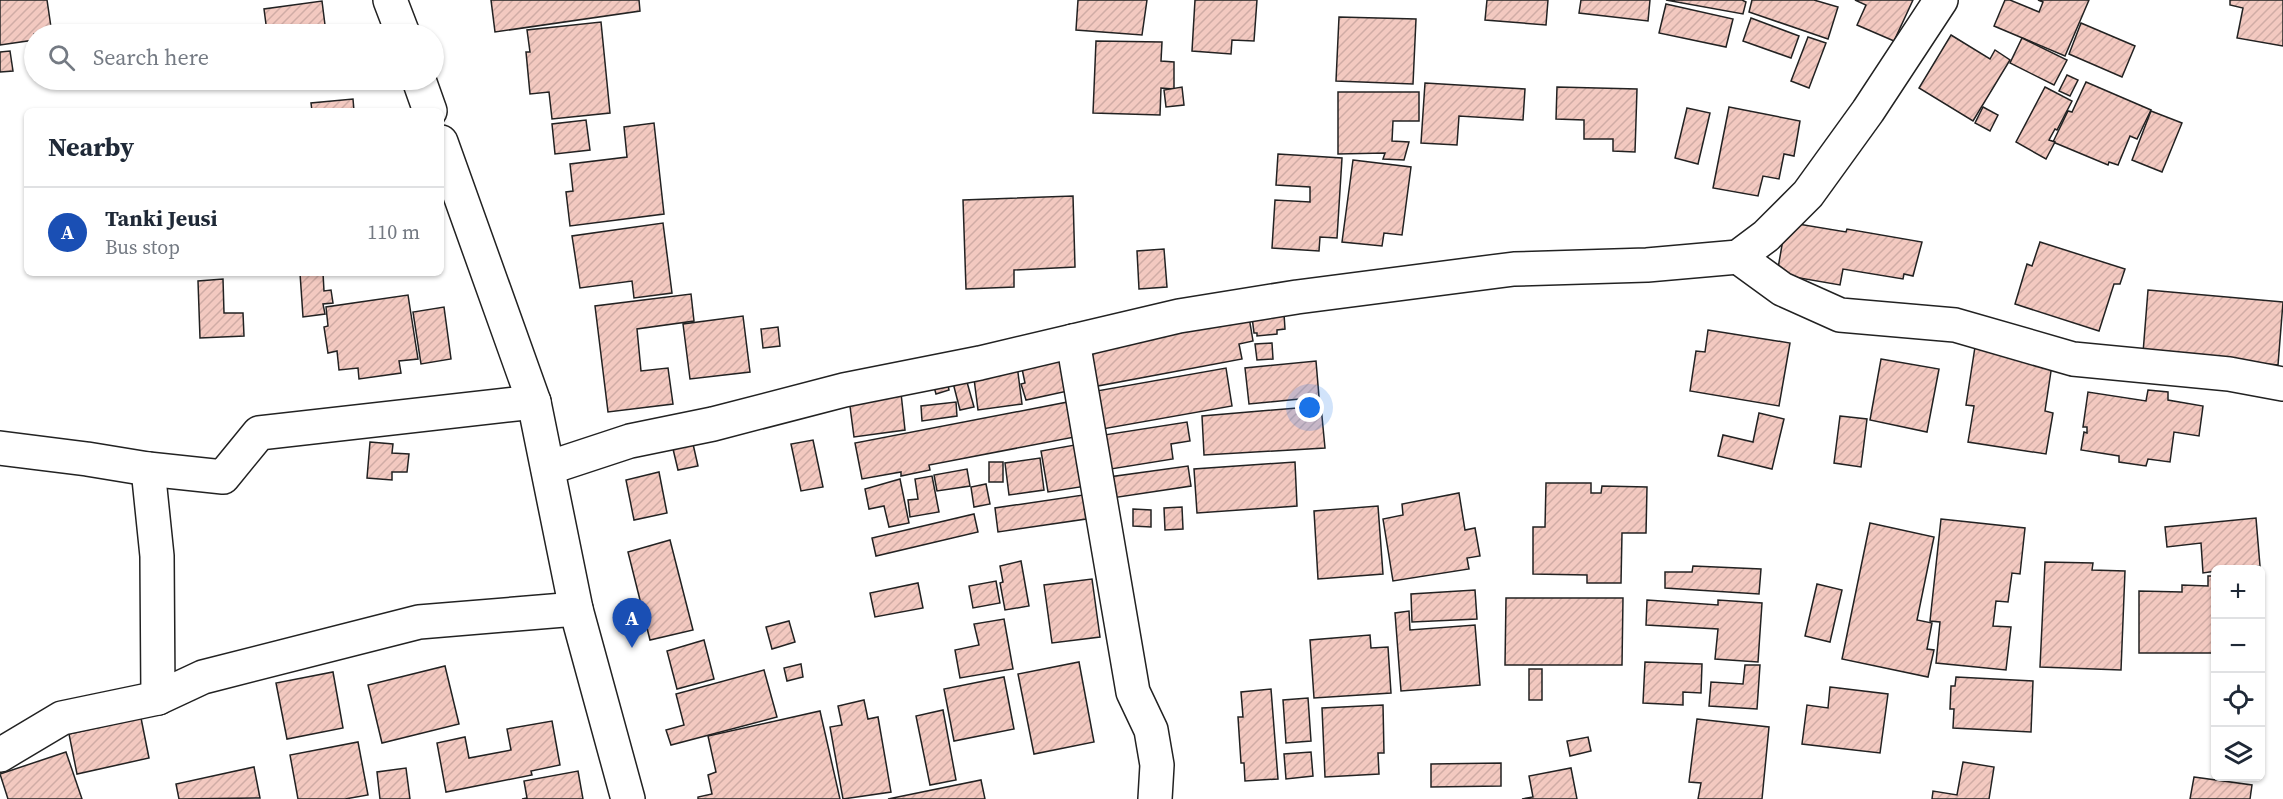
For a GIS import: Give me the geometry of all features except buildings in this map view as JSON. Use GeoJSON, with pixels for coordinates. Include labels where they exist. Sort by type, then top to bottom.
{"type":"FeatureCollection","features":[{"type":"Feature","properties":{"kind":"street"},"geometry":{"type":"LineString","coordinates":[[390,0],[399,24]]}},
{"type":"Feature","properties":{"kind":"street"},"geometry":{"type":"LineString","coordinates":[[548,468],[630,441],[713,424],[844,390],[1179,316],[1297,297],[1514,269],[1647,265],[1738,257],[1766,236],[1808,194],[1868,111],[1941,0]]}},
{"type":"Feature","properties":{"kind":"street"},"geometry":{"type":"LineString","coordinates":[[423,90],[429,108]]}},
{"type":"Feature","properties":{"kind":"street"},"geometry":{"type":"LineString","coordinates":[[444,150],[534,402],[576,609],[628,799]]}},
{"type":"Feature","properties":{"kind":"street"},"geometry":{"type":"LineString","coordinates":[[1738,257],[1782,289],[1840,315],[1955,326],[2073,359],[2229,374],[2283,384]]}},
{"type":"Feature","properties":{"kind":"street"},"geometry":{"type":"LineString","coordinates":[[1073,341],[1133,692],[1151,730],[1157,765],[1155,799]]}},
{"type":"Feature","properties":{"kind":"street"},"geometry":{"type":"LineString","coordinates":[[0,448],[223,477],[259,433],[534,402]]}},
{"type":"Feature","properties":{"kind":"street"},"geometry":{"type":"LineString","coordinates":[[148,469],[157,556],[158,698]]}},
{"type":"Feature","properties":{"kind":"street"},"geometry":{"type":"LineString","coordinates":[[0,755],[62,718],[158,698],[203,677],[419,622],[576,609]]}},
{"type":"Feature","properties":{"kind":"place","name":"Tanki Jeusi"},"geometry":{"type":"Point","coordinates":[632,648]}}]}
